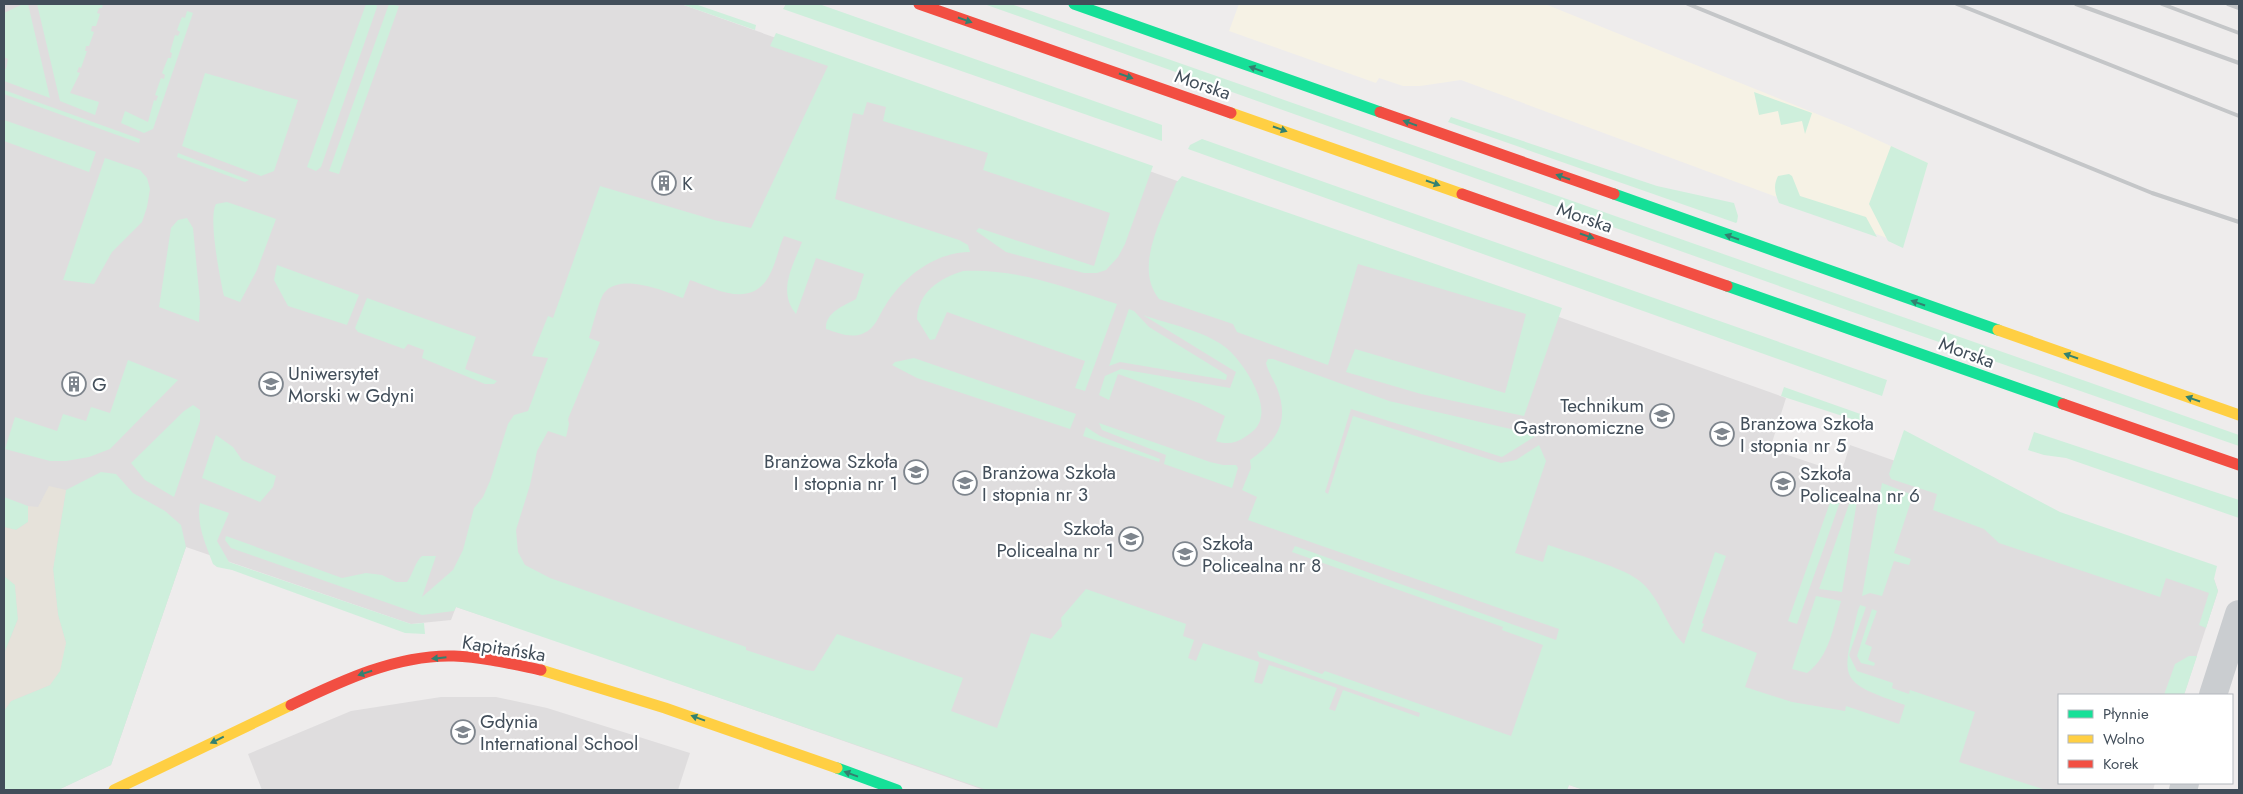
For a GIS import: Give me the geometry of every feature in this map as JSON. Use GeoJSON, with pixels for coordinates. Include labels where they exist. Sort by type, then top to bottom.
{"type":"FeatureCollection","features":[{"type":"Feature","properties":{"kind":"main road","name":"Morska"},"geometry":{"type":"LineString","coordinates":[[919,4],[2239,465]]}},
{"type":"Feature","properties":{"kind":"main road","name":"Morska"},"geometry":{"type":"LineString","coordinates":[[1074,4],[2239,415]]}},
{"type":"Feature","properties":{"kind":"main road","name":"Kapitańska"},"geometry":{"type":"LineString","coordinates":[[114,790],[330,686],[366,673],[412,661],[454,656],[531,667],[590,684],[690,715],[897,790]]}},
{"type":"Feature","properties":{"kind":"street"},"geometry":{"type":"LineString","coordinates":[[2213,694],[2239,614]]}},
{"type":"Feature","properties":{"kind":"shaded area"},"geometry":{"type":"Polygon","coordinates":[[[4,4],[681,4],[1786,398],[1770,449],[1841,473],[1850,445],[2212,573],[2218,591],[2184,694],[2058,694],[2058,784],[2155,784],[2153,790],[1584,790],[1569,785],[1567,790],[984,790],[456,607],[451,620],[411,624],[186,547],[111,765],[58,790],[4,790],[4,4]]]}},
{"type":"Feature","properties":{"kind":"shaded area"},"geometry":{"type":"Polygon","coordinates":[[[1239,4],[1545,4],[1849,127],[1928,163],[1903,244],[1461,80],[1420,86],[1403,86],[1379,78],[1376,83],[1229,31],[1239,4]]]}},
{"type":"Feature","properties":{"kind":"shaded area","name":"Gdynia International School"},"geometry":{"type":"Polygon","coordinates":[[[441,697],[496,697],[547,708],[690,753],[678,790],[262,790],[248,754],[351,711],[441,697]]]}},
{"type":"Feature","properties":{"kind":"green space"},"geometry":{"type":"Polygon","coordinates":[[[23,4],[28,4],[50,98],[4,81],[4,69],[6,69],[8,59],[4,57],[4,13],[23,4]]]}},
{"type":"Feature","properties":{"kind":"green space"},"geometry":{"type":"Polygon","coordinates":[[[37,4],[103,4],[97,13],[100,14],[96,26],[92,26],[91,31],[94,32],[89,46],[86,46],[85,51],[87,51],[81,68],[79,67],[77,72],[80,73],[70,93],[99,102],[95,115],[60,101],[37,4]]]}},
{"type":"Feature","properties":{"kind":"green space"},"geometry":{"type":"Polygon","coordinates":[[[366,4],[376,4],[377,7],[321,167],[316,171],[307,167],[366,4]]]}},
{"type":"Feature","properties":{"kind":"green space"},"geometry":{"type":"Polygon","coordinates":[[[389,4],[399,6],[339,174],[329,171],[389,4]]]}},
{"type":"Feature","properties":{"kind":"green space"},"geometry":{"type":"Polygon","coordinates":[[[681,4],[695,4],[756,25],[755,30],[681,4]]]}},
{"type":"Feature","properties":{"kind":"green space"},"geometry":{"type":"Polygon","coordinates":[[[786,4],[819,4],[1162,125],[1162,141],[783,9],[786,4]]]}},
{"type":"Feature","properties":{"kind":"green space"},"geometry":{"type":"Polygon","coordinates":[[[984,4],[1011,4],[2239,435],[2239,446],[1841,308],[984,4]]]}},
{"type":"Feature","properties":{"kind":"green space"},"geometry":{"type":"Polygon","coordinates":[[[187,11],[193,13],[153,129],[144,133],[121,123],[125,111],[148,122],[154,100],[156,101],[158,96],[155,95],[161,78],[164,79],[165,75],[162,73],[168,58],[171,58],[172,53],[170,52],[175,35],[178,36],[180,32],[177,30],[182,17],[185,18],[187,11]]]}},
{"type":"Feature","properties":{"kind":"green space"},"geometry":{"type":"Polygon","coordinates":[[[776,33],[1153,166],[1125,244],[1118,257],[1106,270],[1097,273],[1084,273],[1006,252],[976,231],[979,228],[1094,266],[1110,213],[983,170],[988,153],[883,121],[886,107],[867,102],[863,115],[853,113],[835,199],[959,240],[968,245],[970,252],[944,256],[921,268],[892,295],[871,328],[859,335],[845,335],[826,329],[829,318],[836,310],[856,299],[864,274],[816,258],[796,314],[790,305],[787,287],[791,269],[802,242],[784,236],[769,276],[762,286],[753,292],[732,294],[690,280],[683,298],[643,285],[621,284],[611,287],[604,293],[596,314],[589,338],[600,342],[568,419],[569,424],[566,437],[548,431],[537,451],[530,485],[516,530],[518,552],[525,565],[550,578],[806,670],[814,671],[837,634],[963,678],[951,711],[997,728],[1031,633],[1051,639],[1062,626],[1061,618],[1086,589],[1186,624],[1183,636],[1194,640],[1188,658],[1196,661],[1203,643],[1259,662],[1254,682],[1262,684],[1269,665],[1337,688],[1329,709],[1335,711],[1343,690],[1419,717],[1420,713],[1259,657],[1257,651],[1322,674],[1325,671],[1511,736],[1543,645],[1502,630],[1503,627],[1292,552],[1295,546],[1556,640],[1559,629],[1248,520],[1257,497],[1242,490],[1251,468],[1250,460],[1274,438],[1281,421],[1281,400],[1266,363],[1268,359],[1273,359],[1389,401],[1537,435],[1502,457],[1351,409],[1325,492],[1328,494],[1353,416],[1501,463],[1516,460],[1539,445],[1546,461],[1515,553],[1543,562],[1548,545],[1612,566],[1635,577],[1649,590],[1673,630],[1684,644],[1715,552],[1726,556],[1702,623],[1704,624],[1701,631],[1757,653],[1745,687],[1792,702],[1845,711],[1846,706],[1899,724],[1905,705],[1866,690],[1855,683],[1849,674],[1847,664],[1858,610],[1860,605],[1866,607],[1849,655],[1857,671],[1893,683],[1892,688],[1909,694],[1910,690],[1975,712],[1959,762],[2046,790],[1584,790],[1569,785],[1567,790],[987,790],[456,607],[454,611],[422,615],[231,548],[225,540],[226,536],[342,578],[366,573],[382,575],[396,582],[407,582],[422,556],[436,556],[422,597],[453,570],[463,550],[474,508],[483,497],[490,481],[508,424],[514,415],[528,411],[548,358],[532,356],[548,316],[553,318],[600,186],[714,220],[751,228],[828,66],[770,46],[776,33]]]}},
{"type":"Feature","properties":{"kind":"green space"},"geometry":{"type":"Polygon","coordinates":[[[205,73],[298,100],[274,171],[261,176],[182,146],[205,73]]]}},
{"type":"Feature","properties":{"kind":"green space"},"geometry":{"type":"Polygon","coordinates":[[[4,90],[140,139],[139,143],[4,94],[4,90]]]}},
{"type":"Feature","properties":{"kind":"green space"},"geometry":{"type":"Polygon","coordinates":[[[1754,92],[1812,113],[1805,134],[1802,121],[1781,125],[1778,111],[1759,115],[1754,92]]]}},
{"type":"Feature","properties":{"kind":"green space"},"geometry":{"type":"Polygon","coordinates":[[[1451,117],[1657,186],[1734,203],[1738,216],[1737,222],[1448,122],[1451,117]]]}},
{"type":"Feature","properties":{"kind":"green space"},"geometry":{"type":"Polygon","coordinates":[[[4,120],[96,152],[89,172],[4,141],[4,120]]]}},
{"type":"Feature","properties":{"kind":"green space"},"geometry":{"type":"Polygon","coordinates":[[[1202,139],[1887,380],[1882,396],[1188,149],[1190,145],[1202,139]]]}},
{"type":"Feature","properties":{"kind":"green space"},"geometry":{"type":"Polygon","coordinates":[[[1891,146],[1928,163],[1903,248],[1888,241],[1869,204],[1891,146]]]}},
{"type":"Feature","properties":{"kind":"green space"},"geometry":{"type":"Polygon","coordinates":[[[178,153],[249,180],[245,182],[177,157],[178,153]]]}},
{"type":"Feature","properties":{"kind":"green space"},"geometry":{"type":"Polygon","coordinates":[[[105,158],[140,170],[147,178],[150,189],[142,222],[112,252],[94,284],[63,280],[105,158]]]}},
{"type":"Feature","properties":{"kind":"green space"},"geometry":{"type":"Polygon","coordinates":[[[1789,174],[1792,176],[1800,196],[1866,217],[1877,237],[1779,203],[1775,190],[1776,180],[1778,176],[1789,174]]]}},
{"type":"Feature","properties":{"kind":"green space"},"geometry":{"type":"Polygon","coordinates":[[[1182,176],[1562,308],[1524,416],[1421,394],[1346,372],[1355,349],[1505,393],[1526,314],[1358,264],[1328,365],[1237,332],[1233,324],[1159,299],[1152,286],[1149,272],[1150,257],[1158,226],[1176,183],[1182,176]]]}},
{"type":"Feature","properties":{"kind":"green space"},"geometry":{"type":"Polygon","coordinates":[[[227,202],[276,219],[257,270],[240,302],[224,296],[214,235],[213,222],[216,204],[227,202]]]}},
{"type":"Feature","properties":{"kind":"green space"},"geometry":{"type":"Polygon","coordinates":[[[187,218],[193,228],[200,302],[199,322],[159,307],[171,228],[178,220],[187,218]]]}},
{"type":"Feature","properties":{"kind":"green space"},"geometry":{"type":"Polygon","coordinates":[[[277,265],[359,295],[347,325],[288,306],[274,280],[277,265]]]}},
{"type":"Feature","properties":{"kind":"green space"},"geometry":{"type":"Polygon","coordinates":[[[963,271],[1003,273],[1042,280],[1117,304],[1085,391],[1075,388],[1085,361],[947,312],[935,339],[930,340],[917,319],[921,301],[939,282],[963,271]]]}},
{"type":"Feature","properties":{"kind":"green space"},"geometry":{"type":"Polygon","coordinates":[[[367,298],[476,337],[465,369],[497,381],[494,384],[485,384],[422,358],[424,350],[408,344],[404,349],[358,332],[355,328],[367,298]]]}},
{"type":"Feature","properties":{"kind":"green space"},"geometry":{"type":"Polygon","coordinates":[[[1129,309],[1134,311],[1149,327],[1227,375],[1226,380],[1120,362],[1109,366],[1129,309]]]}},
{"type":"Feature","properties":{"kind":"green space"},"geometry":{"type":"Polygon","coordinates":[[[1143,315],[1186,328],[1217,341],[1238,360],[1250,378],[1259,398],[1261,408],[1260,420],[1258,426],[1253,431],[1235,442],[1224,443],[1216,441],[1225,416],[1199,403],[1118,374],[1109,400],[1099,395],[1105,376],[1121,369],[1230,388],[1236,372],[1143,315]]]}},
{"type":"Feature","properties":{"kind":"green space"},"geometry":{"type":"Polygon","coordinates":[[[914,358],[1076,414],[1070,429],[917,378],[892,365],[895,362],[914,358]]]}},
{"type":"Feature","properties":{"kind":"green space"},"geometry":{"type":"Polygon","coordinates":[[[128,360],[178,380],[110,449],[89,457],[66,461],[50,461],[5,449],[15,417],[57,431],[63,414],[86,421],[91,407],[110,413],[128,360]]]}},
{"type":"Feature","properties":{"kind":"green space"},"geometry":{"type":"Polygon","coordinates":[[[1784,387],[1866,416],[1864,423],[1781,396],[1784,387]]]}},
{"type":"Feature","properties":{"kind":"green space"},"geometry":{"type":"Polygon","coordinates":[[[193,405],[200,410],[200,421],[174,497],[145,480],[131,463],[184,411],[193,405]]]}},
{"type":"Feature","properties":{"kind":"green space"},"geometry":{"type":"Polygon","coordinates":[[[1099,423],[1210,462],[1236,465],[1238,468],[1232,488],[1164,464],[1166,455],[1102,430],[1099,423]]]}},
{"type":"Feature","properties":{"kind":"green space"},"geometry":{"type":"Polygon","coordinates":[[[1086,427],[1100,436],[1160,459],[1159,462],[1083,436],[1086,427]]]}},
{"type":"Feature","properties":{"kind":"green space"},"geometry":{"type":"Polygon","coordinates":[[[1904,430],[2060,512],[2217,566],[2214,579],[2218,591],[2206,628],[2199,625],[2209,593],[2166,578],[2160,597],[1999,543],[1984,529],[1933,510],[1937,494],[1891,479],[1889,474],[1904,430]]]}},
{"type":"Feature","properties":{"kind":"green space"},"geometry":{"type":"Polygon","coordinates":[[[2034,432],[2239,500],[2239,518],[2066,458],[2044,455],[2028,450],[2034,432]]]}},
{"type":"Feature","properties":{"kind":"green space"},"geometry":{"type":"Polygon","coordinates":[[[216,435],[233,447],[242,460],[276,476],[273,487],[260,502],[202,478],[216,435]]]}},
{"type":"Feature","properties":{"kind":"green space"},"geometry":{"type":"Polygon","coordinates":[[[101,472],[116,474],[133,493],[165,511],[181,525],[186,547],[111,765],[58,790],[4,790],[4,711],[11,701],[50,685],[66,643],[58,615],[53,569],[66,490],[101,472]]]}},
{"type":"Feature","properties":{"kind":"green space"},"geometry":{"type":"Polygon","coordinates":[[[1882,483],[1913,495],[1894,553],[1911,559],[1909,565],[1894,561],[1882,596],[1870,593],[1862,596],[1882,483]]]}},
{"type":"Feature","properties":{"kind":"green space"},"geometry":{"type":"Polygon","coordinates":[[[1853,493],[1858,495],[1842,592],[1819,589],[1853,493]]]}},
{"type":"Feature","properties":{"kind":"green space"},"geometry":{"type":"Polygon","coordinates":[[[4,497],[28,506],[28,522],[16,530],[4,527],[4,497]]]}},
{"type":"Feature","properties":{"kind":"green space"},"geometry":{"type":"Polygon","coordinates":[[[1832,497],[1841,499],[1797,624],[1788,621],[1832,497]]]}},
{"type":"Feature","properties":{"kind":"green space"},"geometry":{"type":"Polygon","coordinates":[[[200,503],[229,513],[217,541],[229,562],[411,624],[424,623],[425,634],[405,633],[232,570],[217,567],[213,564],[202,534],[199,519],[200,503]]]}},
{"type":"Feature","properties":{"kind":"green space"},"geometry":{"type":"Polygon","coordinates":[[[4,576],[15,584],[18,619],[4,654],[4,576]]]}},
{"type":"Feature","properties":{"kind":"green space"},"geometry":{"type":"Polygon","coordinates":[[[1816,596],[1841,601],[1826,650],[1815,666],[1807,673],[1792,669],[1816,596]]]}},
{"type":"Feature","properties":{"kind":"green space"},"geometry":{"type":"Polygon","coordinates":[[[1872,609],[1877,611],[1865,644],[1872,647],[1868,660],[1875,663],[1874,666],[1861,663],[1857,656],[1872,609]]]}},
{"type":"Feature","properties":{"kind":"green space"},"geometry":{"type":"Polygon","coordinates":[[[2189,656],[2197,656],[2184,694],[2164,694],[2175,664],[2189,656]]]}},
{"type":"Feature","properties":{"kind":"sand"},"geometry":{"type":"Polygon","coordinates":[[[49,486],[66,490],[53,569],[58,615],[66,643],[60,671],[50,685],[11,701],[4,711],[4,654],[18,619],[15,585],[4,576],[4,527],[16,530],[28,522],[28,506],[38,507],[49,486]]]}},
{"type":"Feature","properties":{"kind":"railway"},"geometry":{"type":"LineString","coordinates":[[1688,4],[2152,193],[2239,222]]}},
{"type":"Feature","properties":{"kind":"railway"},"geometry":{"type":"LineString","coordinates":[[1957,4],[2239,116]]}},
{"type":"Feature","properties":{"kind":"railway"},"geometry":{"type":"LineString","coordinates":[[2076,4],[2239,63]]}},
{"type":"Feature","properties":{"kind":"railway"},"geometry":{"type":"LineString","coordinates":[[2162,4],[2239,33]]}},
{"type":"Feature","properties":{"kind":"railway"},"geometry":{"type":"LineString","coordinates":[[2228,4],[2239,8]]}},
{"type":"Feature","properties":{"kind":"traffic: fast"},"geometry":{"type":"LineString","coordinates":[[1074,4],[1380,112]]}},
{"type":"Feature","properties":{"kind":"traffic: fast"},"geometry":{"type":"LineString","coordinates":[[1614,194],[1998,330]]}},
{"type":"Feature","properties":{"kind":"traffic: fast"},"geometry":{"type":"LineString","coordinates":[[1727,286],[2063,404]]}},
{"type":"Feature","properties":{"kind":"traffic: fast"},"geometry":{"type":"LineString","coordinates":[[837,768],[897,790]]}},
{"type":"Feature","properties":{"kind":"traffic: slow"},"geometry":{"type":"LineString","coordinates":[[1231,113],[1462,194]]}},
{"type":"Feature","properties":{"kind":"traffic: slow"},"geometry":{"type":"LineString","coordinates":[[1998,330],[2239,415]]}},
{"type":"Feature","properties":{"kind":"traffic: slow"},"geometry":{"type":"LineString","coordinates":[[541,670],[665,708],[837,768]]}},
{"type":"Feature","properties":{"kind":"traffic: slow"},"geometry":{"type":"LineString","coordinates":[[114,790],[291,705]]}},
{"type":"Feature","properties":{"kind":"traffic: jam"},"geometry":{"type":"LineString","coordinates":[[919,4],[1231,113]]}},
{"type":"Feature","properties":{"kind":"traffic: jam"},"geometry":{"type":"LineString","coordinates":[[1380,112],[1614,194]]}},
{"type":"Feature","properties":{"kind":"traffic: jam"},"geometry":{"type":"LineString","coordinates":[[1462,194],[1727,286]]}},
{"type":"Feature","properties":{"kind":"traffic: jam"},"geometry":{"type":"LineString","coordinates":[[2063,404],[2239,465]]}},
{"type":"Feature","properties":{"kind":"traffic: jam"},"geometry":{"type":"LineString","coordinates":[[291,705],[350,678],[412,659],[454,656],[498,661],[541,670]]}},
{"type":"Feature","properties":{"kind":"place","name":"K"},"geometry":{"type":"Point","coordinates":[664,183]}},
{"type":"Feature","properties":{"kind":"place","name":"G"},"geometry":{"type":"Point","coordinates":[74,384]}},
{"type":"Feature","properties":{"kind":"place","name":"Uniwersytet Morski w Gdyni"},"geometry":{"type":"Point","coordinates":[271,384]}},
{"type":"Feature","properties":{"kind":"place","name":"Technikum Gastronomiczne"},"geometry":{"type":"Point","coordinates":[1662,416]}},
{"type":"Feature","properties":{"kind":"place","name":"Branżowa Szkoła I stopnia nr 5"},"geometry":{"type":"Point","coordinates":[1722,434]}},
{"type":"Feature","properties":{"kind":"place","name":"Branżowa Szkoła I stopnia nr 1"},"geometry":{"type":"Point","coordinates":[916,472]}},
{"type":"Feature","properties":{"kind":"place","name":"Branżowa Szkoła I stopnia nr 3"},"geometry":{"type":"Point","coordinates":[965,483]}},
{"type":"Feature","properties":{"kind":"place","name":"Szkoła Policealna nr 6"},"geometry":{"type":"Point","coordinates":[1783,484]}},
{"type":"Feature","properties":{"kind":"place","name":"Szkoła Policealna nr 1"},"geometry":{"type":"Point","coordinates":[1131,539]}},
{"type":"Feature","properties":{"kind":"place","name":"Szkoła Policealna nr 8"},"geometry":{"type":"Point","coordinates":[1185,554]}},
{"type":"Feature","properties":{"kind":"place","name":"Gdynia International School"},"geometry":{"type":"Point","coordinates":[463,732]}}]}
